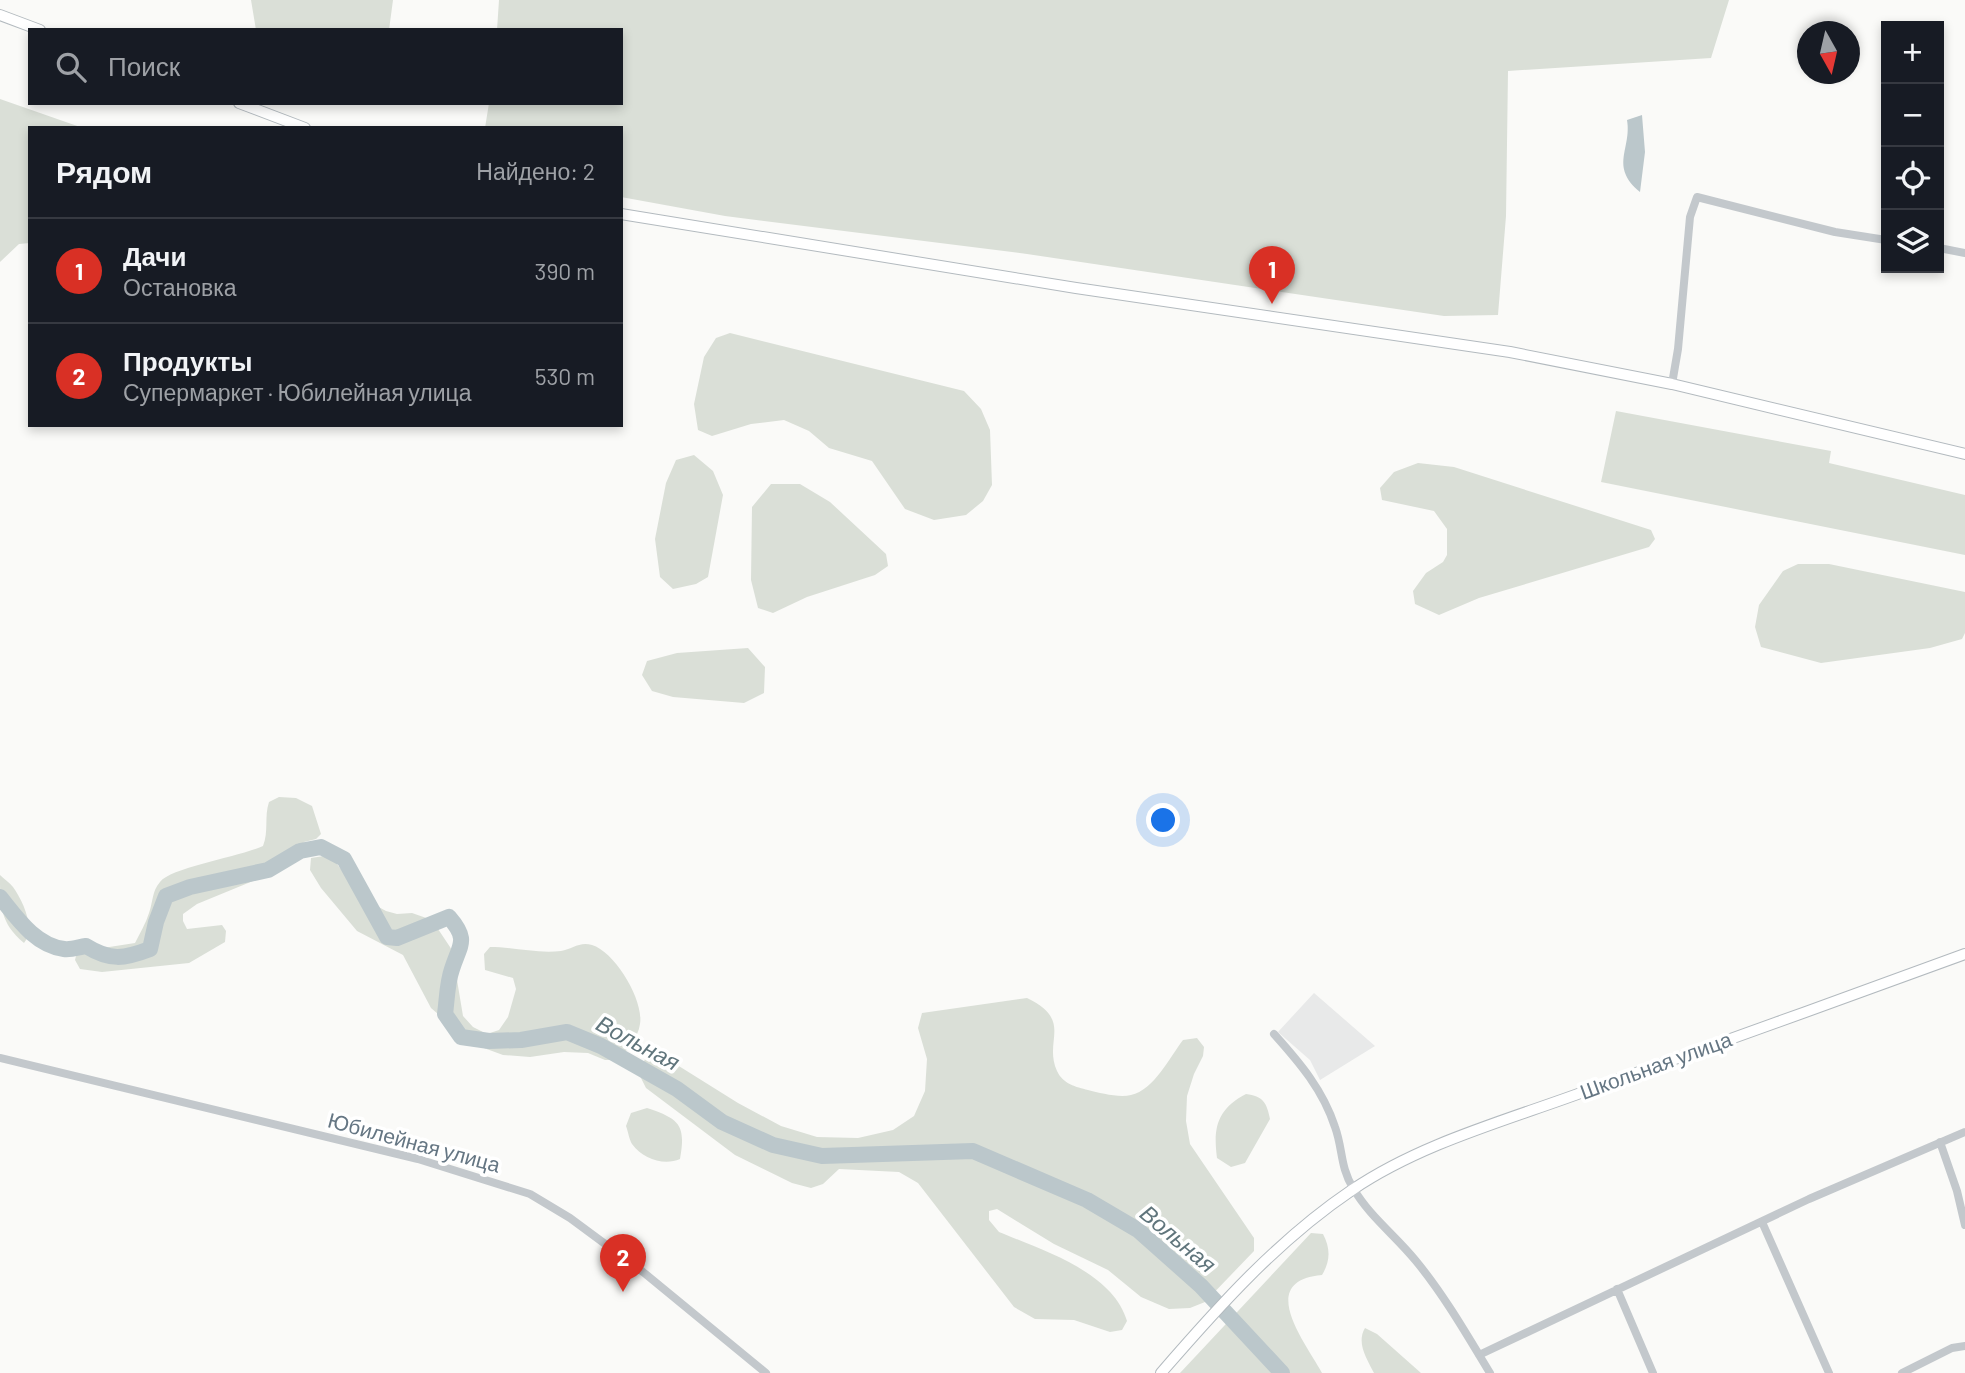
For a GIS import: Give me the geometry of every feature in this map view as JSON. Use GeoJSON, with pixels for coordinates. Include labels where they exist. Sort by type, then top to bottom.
{"type":"FeatureCollection","features":[{"type":"Feature","properties":{"kind":"street"},"geometry":{"type":"LineString","coordinates":[[0,15],[35,28]]}},
{"type":"Feature","properties":{"kind":"street"},"geometry":{"type":"LineString","coordinates":[[244,105],[300,126]]}},
{"type":"Feature","properties":{"kind":"street"},"geometry":{"type":"LineString","coordinates":[[1672,384],[1678,349],[1690,217],[1697,197],[1835,232],[1881,239]]}},
{"type":"Feature","properties":{"kind":"street"},"geometry":{"type":"LineString","coordinates":[[623,214],[1089,290],[1510,352],[1672,384],[1965,454]]}},
{"type":"Feature","properties":{"kind":"street"},"geometry":{"type":"LineString","coordinates":[[1944,249],[1965,253]]}},
{"type":"Feature","properties":{"kind":"street","name":"Школьная улица"},"geometry":{"type":"LineString","coordinates":[[1161,1373],[1245,1279],[1295,1232],[1353,1189],[1406,1159],[1464,1135],[1965,954]]}},
{"type":"Feature","properties":{"kind":"street"},"geometry":{"type":"LineString","coordinates":[[1274,1034],[1306,1070],[1323,1097],[1336,1129],[1343,1171],[1353,1189],[1379,1224],[1416,1260],[1490,1373]]}},
{"type":"Feature","properties":{"kind":"street","name":"Юбилейная улица"},"geometry":{"type":"LineString","coordinates":[[0,1058],[418,1159],[497,1182],[530,1195],[570,1218],[643,1272],[766,1373]]}},
{"type":"Feature","properties":{"kind":"street"},"geometry":{"type":"LineString","coordinates":[[1479,1355],[1809,1199],[1965,1132]]}},
{"type":"Feature","properties":{"kind":"street"},"geometry":{"type":"LineString","coordinates":[[1940,1142],[1965,1225]]}},
{"type":"Feature","properties":{"kind":"street"},"geometry":{"type":"LineString","coordinates":[[1762,1222],[1829,1373]]}},
{"type":"Feature","properties":{"kind":"street"},"geometry":{"type":"LineString","coordinates":[[1617,1289],[1653,1373]]}},
{"type":"Feature","properties":{"kind":"street"},"geometry":{"type":"LineString","coordinates":[[1902,1373],[1952,1348],[1965,1346]]}},
{"type":"Feature","properties":{"kind":"shaded area"},"geometry":{"type":"Polygon","coordinates":[[[251,0],[393,0],[389,28],[256,28],[251,0]]]}},
{"type":"Feature","properties":{"kind":"shaded area"},"geometry":{"type":"Polygon","coordinates":[[[499,0],[1729,0],[1711,58],[1508,71],[1506,216],[1498,315],[1444,316],[1027,254],[725,216],[623,197],[623,126],[485,126],[489,105],[623,105],[623,28],[497,28],[499,0]]]}},
{"type":"Feature","properties":{"kind":"shaded area"},"geometry":{"type":"Polygon","coordinates":[[[0,99],[77,126],[28,126],[28,243],[19,244],[0,262],[0,99]]]}},
{"type":"Feature","properties":{"kind":"shaded area"},"geometry":{"type":"Polygon","coordinates":[[[1642,115],[1645,152],[1640,192],[1626,174],[1624,157],[1627,120],[1642,115]]]}},
{"type":"Feature","properties":{"kind":"shaded area"},"geometry":{"type":"Polygon","coordinates":[[[730,333],[964,391],[981,409],[990,430],[992,485],[983,501],[966,515],[934,520],[905,509],[872,461],[829,448],[809,431],[784,420],[751,424],[712,436],[698,430],[694,404],[704,357],[716,338],[730,333]]]}},
{"type":"Feature","properties":{"kind":"shaded area"},"geometry":{"type":"Polygon","coordinates":[[[1616,411],[1831,451],[1829,463],[1965,495],[1965,555],[1601,482],[1616,411]]]}},
{"type":"Feature","properties":{"kind":"shaded area"},"geometry":{"type":"Polygon","coordinates":[[[694,455],[713,471],[723,495],[708,577],[696,584],[673,589],[660,577],[655,539],[666,483],[676,460],[694,455]]]}},
{"type":"Feature","properties":{"kind":"shaded area"},"geometry":{"type":"Polygon","coordinates":[[[1418,463],[1454,467],[1651,530],[1655,539],[1649,547],[1479,598],[1439,615],[1415,604],[1413,591],[1426,573],[1443,562],[1447,555],[1447,529],[1434,511],[1382,500],[1380,488],[1394,472],[1418,463]]]}},
{"type":"Feature","properties":{"kind":"shaded area"},"geometry":{"type":"Polygon","coordinates":[[[771,484],[800,484],[830,502],[886,554],[888,566],[875,575],[807,597],[773,613],[758,608],[751,580],[752,507],[771,484]]]}},
{"type":"Feature","properties":{"kind":"shaded area"},"geometry":{"type":"Polygon","coordinates":[[[1798,564],[1829,564],[1965,592],[1965,633],[1962,639],[1930,648],[1821,663],[1761,647],[1755,627],[1759,605],[1783,571],[1798,564]]]}},
{"type":"Feature","properties":{"kind":"shaded area"},"geometry":{"type":"Polygon","coordinates":[[[748,648],[765,667],[764,693],[744,703],[673,697],[652,691],[642,675],[647,661],[677,653],[748,648]]]}},
{"type":"Feature","properties":{"kind":"shaded area"},"geometry":{"type":"Polygon","coordinates":[[[279,797],[296,798],[312,806],[321,834],[316,839],[304,842],[290,863],[282,869],[197,904],[183,914],[187,929],[222,925],[226,931],[225,942],[189,963],[102,972],[80,969],[75,960],[77,952],[135,943],[148,917],[155,889],[167,877],[263,846],[269,802],[279,797]]]}},
{"type":"Feature","properties":{"kind":"shaded area"},"geometry":{"type":"Polygon","coordinates":[[[330,855],[364,899],[386,911],[397,914],[412,913],[432,920],[452,950],[463,1016],[473,1027],[487,1034],[499,1030],[508,1017],[516,989],[513,978],[485,970],[484,954],[490,947],[552,952],[588,944],[601,949],[610,957],[633,990],[640,1014],[635,1039],[618,1060],[605,1060],[588,1053],[564,1052],[530,1057],[503,1055],[473,1044],[431,1008],[403,955],[357,931],[321,888],[310,870],[311,858],[330,855]]]}},
{"type":"Feature","properties":{"kind":"shaded area"},"geometry":{"type":"Polygon","coordinates":[[[0,875],[13,887],[24,907],[29,930],[24,943],[10,928],[3,913],[0,875]]]}},
{"type":"Feature","properties":{"kind":"shaded area"},"geometry":{"type":"Polygon","coordinates":[[[1314,993],[1375,1046],[1320,1080],[1310,1060],[1278,1032],[1314,993]]]}},
{"type":"Feature","properties":{"kind":"shaded area"},"geometry":{"type":"Polygon","coordinates":[[[1027,998],[1050,1015],[1057,1071],[1070,1084],[1083,1089],[1115,1096],[1131,1095],[1154,1080],[1183,1040],[1197,1038],[1204,1047],[1187,1096],[1186,1121],[1190,1144],[1254,1238],[1254,1251],[1205,1302],[1190,1308],[1169,1309],[1141,1297],[1108,1270],[1054,1244],[997,1209],[989,1211],[989,1220],[999,1232],[1055,1255],[1092,1276],[1119,1304],[1127,1321],[1122,1330],[1110,1332],[1074,1320],[1035,1319],[1014,1307],[918,1183],[899,1172],[839,1169],[823,1184],[811,1188],[792,1183],[735,1155],[646,1088],[639,1074],[645,1059],[666,1058],[781,1126],[817,1137],[858,1138],[893,1130],[914,1116],[925,1091],[927,1059],[918,1028],[922,1013],[1027,998]]]}},
{"type":"Feature","properties":{"kind":"shaded area"},"geometry":{"type":"Polygon","coordinates":[[[1246,1094],[1263,1101],[1270,1119],[1245,1163],[1231,1167],[1217,1158],[1217,1129],[1223,1113],[1246,1094]]]}},
{"type":"Feature","properties":{"kind":"shaded area"},"geometry":{"type":"Polygon","coordinates":[[[647,1108],[667,1116],[678,1125],[682,1138],[680,1159],[667,1162],[654,1160],[642,1154],[632,1144],[626,1126],[631,1113],[647,1108]]]}},
{"type":"Feature","properties":{"kind":"shaded area"},"geometry":{"type":"Polygon","coordinates":[[[1311,1233],[1323,1234],[1326,1240],[1329,1255],[1327,1265],[1322,1275],[1302,1280],[1291,1289],[1288,1301],[1297,1330],[1322,1373],[1180,1373],[1311,1233]]]}},
{"type":"Feature","properties":{"kind":"shaded area"},"geometry":{"type":"Polygon","coordinates":[[[1365,1328],[1377,1334],[1421,1373],[1374,1373],[1362,1345],[1365,1328]]]}},
{"type":"Feature","properties":{"kind":"waterway","name":"Вольная"},"geometry":{"type":"LineString","coordinates":[[0,897],[28,929],[44,942],[64,949],[86,946],[110,956],[132,955],[150,949],[166,896],[190,887],[268,870],[300,851],[321,847],[344,859],[387,937],[397,938],[449,917],[455,925],[461,942],[449,980],[445,1014],[461,1037],[489,1041],[521,1040],[567,1032],[601,1046],[677,1089],[722,1122],[773,1145],[822,1156],[973,1151],[1087,1200],[1138,1230],[1201,1286],[1282,1373]]}},
{"type":"Feature","properties":{"kind":"place","name":"Дачи"},"geometry":{"type":"Point","coordinates":[1272,304]}},
{"type":"Feature","properties":{"kind":"place","name":"Продукты"},"geometry":{"type":"Point","coordinates":[623,1292]}}]}
